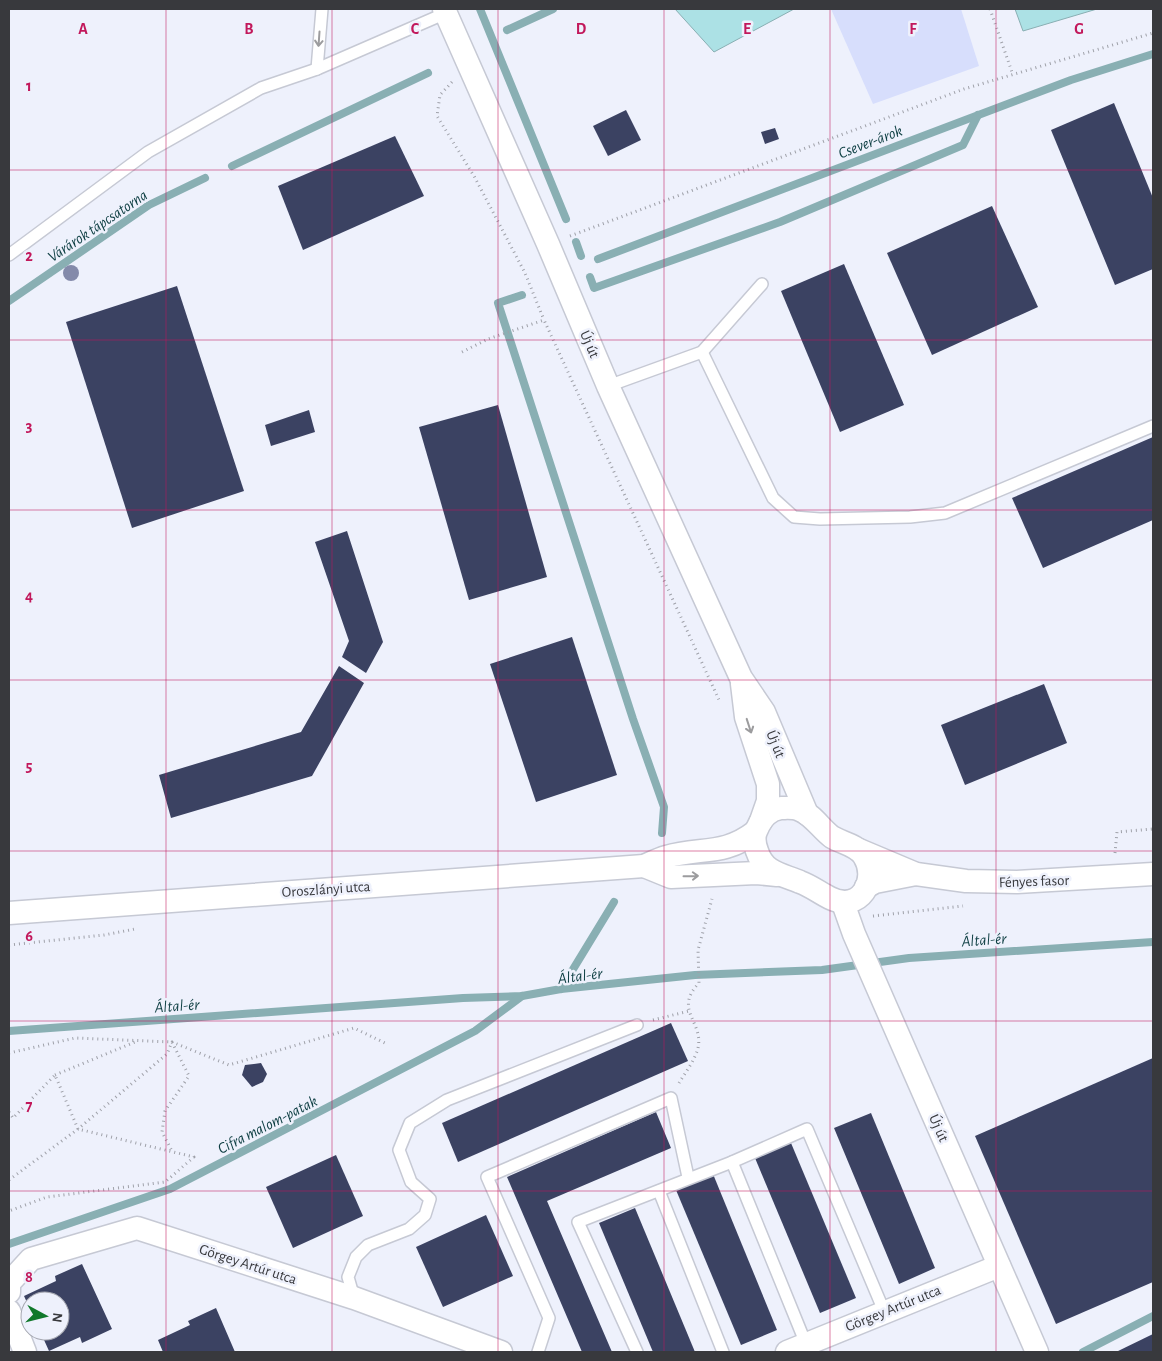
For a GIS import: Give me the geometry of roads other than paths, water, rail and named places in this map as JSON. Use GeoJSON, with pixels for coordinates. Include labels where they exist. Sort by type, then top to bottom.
{"type":"FeatureCollection","features":[{"type":"Feature","properties":{"kind":"street","name":"Új út"},"geometry":{"type":"LineString","coordinates":[[445,11],[548,244],[608,386],[741,678],[764,712],[807,814]]}},
{"type":"Feature","properties":{"kind":"street","name":"Új út"},"geometry":{"type":"LineString","coordinates":[[741,678],[746,718],[768,784],[768,801],[758,827]]}},
{"type":"Feature","properties":{"kind":"street","name":"Oroszlányi utca"},"geometry":{"type":"LineString","coordinates":[[9,913],[644,866],[666,857],[710,851],[740,844],[773,810],[781,808],[799,809],[807,814]]}},
{"type":"Feature","properties":{"kind":"street","name":"Fényes fasor"},"geometry":{"type":"LineString","coordinates":[[807,814],[832,837],[916,874],[966,881],[1017,882],[1113,878],[1153,874]]}},
{"type":"Feature","properties":{"kind":"street"},"geometry":{"type":"LineString","coordinates":[[758,827],[754,843],[759,860],[768,870],[777,875],[800,882],[843,903],[852,902],[861,896],[866,887],[868,865],[859,850]]}},
{"type":"Feature","properties":{"kind":"street","name":"Oroszlányi utca"},"geometry":{"type":"LineString","coordinates":[[644,866],[671,877],[756,873],[777,875]]}},
{"type":"Feature","properties":{"kind":"street","name":"Fényes fasor"},"geometry":{"type":"LineString","coordinates":[[866,887],[874,882],[916,874]]}},
{"type":"Feature","properties":{"kind":"street","name":"Új út"},"geometry":{"type":"LineString","coordinates":[[843,903],[854,934],[1037,1352]]}},
{"type":"Feature","properties":{"kind":"street","name":"Görgey Artúr utca"},"geometry":{"type":"LineString","coordinates":[[9,1292],[10,1283],[31,1259],[137,1228],[354,1298],[500,1352]]}},
{"type":"Feature","properties":{"kind":"street","name":"Görgey Artúr utca"},"geometry":{"type":"LineString","coordinates":[[796,1348],[999,1266]]}},
{"type":"Feature","properties":{"kind":"street"},"geometry":{"type":"LineString","coordinates":[[9,1311],[25,1352]]}},
{"type":"Feature","properties":{"kind":"lane"},"geometry":{"type":"LineString","coordinates":[[317,69],[322,9]]}},
{"type":"Feature","properties":{"kind":"lane"},"geometry":{"type":"LineString","coordinates":[[9,256],[148,152],[261,88],[317,69],[445,11]]}},
{"type":"Feature","properties":{"kind":"lane"},"geometry":{"type":"LineString","coordinates":[[608,386],[702,352],[762,284]]}},
{"type":"Feature","properties":{"kind":"lane"},"geometry":{"type":"LineString","coordinates":[[702,352],[773,498],[794,517],[820,519],[910,517],[945,513],[1153,426]]}},
{"type":"Feature","properties":{"kind":"lane"},"geometry":{"type":"LineString","coordinates":[[354,1298],[348,1277],[356,1256],[368,1245],[408,1229],[424,1215],[430,1199],[411,1182],[399,1150],[410,1123],[447,1100],[637,1024]]}},
{"type":"Feature","properties":{"kind":"lane"},"geometry":{"type":"LineString","coordinates":[[538,1352],[549,1318],[487,1177],[671,1098],[688,1178]]}},
{"type":"Feature","properties":{"kind":"lane"},"geometry":{"type":"LineString","coordinates":[[637,1352],[578,1222],[732,1162],[806,1129],[884,1311]]}},
{"type":"Feature","properties":{"kind":"lane"},"geometry":{"type":"LineString","coordinates":[[732,1162],[796,1348]]}},
{"type":"Feature","properties":{"kind":"lane"},"geometry":{"type":"LineString","coordinates":[[659,1191],[723,1352]]}},
{"type":"Feature","properties":{"kind":"waterway"},"geometry":{"type":"LineString","coordinates":[[480,9],[566,219]]}},
{"type":"Feature","properties":{"kind":"waterway","name":"Várárok tápcsatorna"},"geometry":{"type":"LineString","coordinates":[[507,30],[553,9]]}},
{"type":"Feature","properties":{"kind":"waterway","name":"Csever-árok"},"geometry":{"type":"LineString","coordinates":[[598,259],[1071,80],[1153,54]]}},
{"type":"Feature","properties":{"kind":"waterway","name":"Várárok tápcsatorna"},"geometry":{"type":"LineString","coordinates":[[232,166],[428,73]]}},
{"type":"Feature","properties":{"kind":"waterway"},"geometry":{"type":"LineString","coordinates":[[590,277],[594,288],[780,222],[963,145],[978,115]]}},
{"type":"Feature","properties":{"kind":"waterway","name":"Várárok tápcsatorna"},"geometry":{"type":"LineString","coordinates":[[9,301],[149,205],[205,178]]}},
{"type":"Feature","properties":{"kind":"waterway"},"geometry":{"type":"LineString","coordinates":[[576,242],[581,256]]}},
{"type":"Feature","properties":{"kind":"waterway"},"geometry":{"type":"LineString","coordinates":[[522,295],[498,303],[633,719],[664,807],[662,833]]}},
{"type":"Feature","properties":{"kind":"waterway"},"geometry":{"type":"LineString","coordinates":[[561,989],[614,902]]}},
{"type":"Feature","properties":{"kind":"waterway","name":"Által-ér"},"geometry":{"type":"LineString","coordinates":[[9,1031],[463,998],[522,996],[561,989],[695,975],[822,970],[909,958],[1153,942]]}},
{"type":"Feature","properties":{"kind":"waterway","name":"Cifra malom-patak"},"geometry":{"type":"LineString","coordinates":[[9,1244],[170,1189],[475,1031],[522,996]]}},
{"type":"Feature","properties":{"kind":"waterway"},"geometry":{"type":"LineString","coordinates":[[1083,1352],[1153,1316]]}}]}
